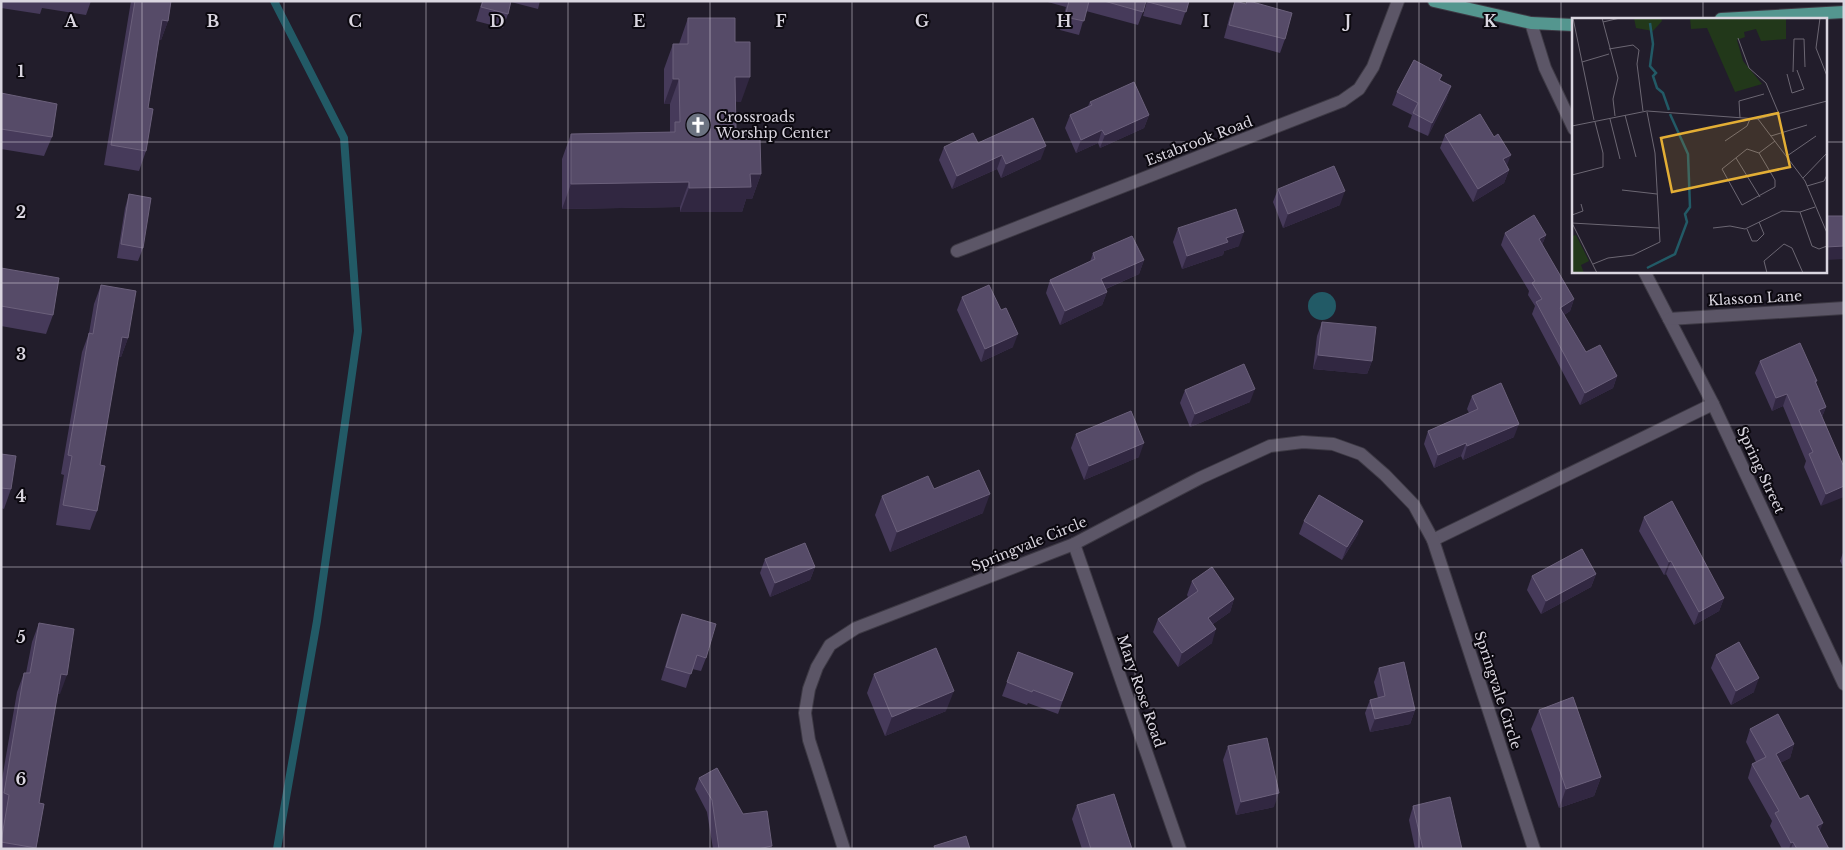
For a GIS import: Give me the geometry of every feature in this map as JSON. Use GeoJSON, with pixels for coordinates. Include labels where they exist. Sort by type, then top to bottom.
{"type":"FeatureCollection","features":[{"type":"Feature","properties":{"kind":"main road"},"geometry":{"type":"LineString","coordinates":[[1434,1],[1531,23],[1572,25]]}},
{"type":"Feature","properties":{"kind":"main road"},"geometry":{"type":"LineString","coordinates":[[1739,18],[1844,12]]}},
{"type":"Feature","properties":{"kind":"street","name":"Estabrook Road"},"geometry":{"type":"LineString","coordinates":[[957,251],[1342,101],[1359,89],[1373,67],[1398,1]]}},
{"type":"Feature","properties":{"kind":"street"},"geometry":{"type":"LineString","coordinates":[[1531,23],[1544,68],[1572,125]]}},
{"type":"Feature","properties":{"kind":"street","name":"Spring Street"},"geometry":{"type":"LineString","coordinates":[[1645,272],[1713,404],[1843,679]]}},
{"type":"Feature","properties":{"kind":"street","name":"Klasson Lane"},"geometry":{"type":"LineString","coordinates":[[1669,319],[1844,308]]}},
{"type":"Feature","properties":{"kind":"street"},"geometry":{"type":"LineString","coordinates":[[1433,540],[1713,404]]}},
{"type":"Feature","properties":{"kind":"street","name":"Springvale Circle"},"geometry":{"type":"LineString","coordinates":[[844,849],[810,740],[805,713],[809,689],[817,667],[830,645],[856,628],[1074,544],[1200,478],[1270,446],[1303,442],[1334,444],[1360,454],[1385,475],[1414,505],[1433,540],[1534,849]]}},
{"type":"Feature","properties":{"kind":"street","name":"Mary Rose Road"},"geometry":{"type":"LineString","coordinates":[[1074,544],[1180,849]]}},
{"type":"Feature","properties":{"kind":"water"},"geometry":{"type":"Polygon","coordinates":[[[1322,292],[1332,296],[1336,306],[1332,316],[1322,320],[1312,316],[1308,306],[1312,296],[1322,292]]]}},
{"type":"Feature","properties":{"kind":"building"},"geometry":{"type":"Polygon","coordinates":[[[135,1],[171,1],[168,21],[162,20],[148,108],[153,109],[146,151],[111,145],[135,1]]]}},
{"type":"Feature","properties":{"kind":"building"},"geometry":{"type":"Polygon","coordinates":[[[483,1],[511,1],[508,14],[481,7],[483,1]]]}},
{"type":"Feature","properties":{"kind":"building"},"geometry":{"type":"Polygon","coordinates":[[[1069,1],[1089,1],[1084,21],[1065,17],[1069,1]]]}},
{"type":"Feature","properties":{"kind":"building"},"geometry":{"type":"Polygon","coordinates":[[[1104,1],[1146,1],[1143,12],[1104,1]]]}},
{"type":"Feature","properties":{"kind":"building"},"geometry":{"type":"Polygon","coordinates":[[[1148,1],[1189,1],[1186,12],[1148,1]]]}},
{"type":"Feature","properties":{"kind":"building"},"geometry":{"type":"Polygon","coordinates":[[[1235,1],[1246,4],[1249,1],[1292,13],[1285,39],[1229,25],[1235,1]]]}},
{"type":"Feature","properties":{"kind":"building","name":"Crossroads Worship Center"},"geometry":{"type":"Polygon","coordinates":[[[688,18],[735,18],[735,42],[750,42],[750,77],[735,77],[736,130],[747,130],[747,138],[760,138],[761,174],[750,174],[751,187],[689,188],[689,182],[571,184],[571,134],[675,132],[675,122],[680,122],[679,79],[673,79],[673,44],[688,44],[688,18]]]}},
{"type":"Feature","properties":{"kind":"building"},"geometry":{"type":"Polygon","coordinates":[[[1414,60],[1442,75],[1439,80],[1451,86],[1432,123],[1413,113],[1418,103],[1397,92],[1414,60]]]}},
{"type":"Feature","properties":{"kind":"building"},"geometry":{"type":"Polygon","coordinates":[[[1134,82],[1149,115],[1105,135],[1102,130],[1081,140],[1070,115],[1092,105],[1090,102],[1134,82]]]}},
{"type":"Feature","properties":{"kind":"building"},"geometry":{"type":"Polygon","coordinates":[[[1,93],[57,104],[52,137],[1,129],[1,93]]]}},
{"type":"Feature","properties":{"kind":"building"},"geometry":{"type":"Polygon","coordinates":[[[1480,114],[1494,137],[1498,134],[1511,155],[1503,159],[1509,170],[1478,189],[1445,135],[1480,114]]]}},
{"type":"Feature","properties":{"kind":"building"},"geometry":{"type":"Polygon","coordinates":[[[1033,118],[1046,146],[1006,164],[1002,155],[957,176],[944,147],[973,133],[978,143],[1033,118]]]}},
{"type":"Feature","properties":{"kind":"building"},"geometry":{"type":"Polygon","coordinates":[[[1334,166],[1345,191],[1288,214],[1278,189],[1334,166]]]}},
{"type":"Feature","properties":{"kind":"building"},"geometry":{"type":"Polygon","coordinates":[[[129,194],[151,198],[143,248],[121,244],[129,194]]]}},
{"type":"Feature","properties":{"kind":"building"},"geometry":{"type":"Polygon","coordinates":[[[1236,209],[1244,232],[1226,238],[1228,242],[1187,256],[1178,228],[1236,209]]]}},
{"type":"Feature","properties":{"kind":"building"},"geometry":{"type":"Polygon","coordinates":[[[1534,215],[1546,235],[1539,239],[1574,299],[1560,308],[1586,352],[1600,345],[1617,376],[1585,393],[1536,302],[1542,299],[1532,283],[1535,281],[1505,233],[1534,215]]]}},
{"type":"Feature","properties":{"kind":"building"},"geometry":{"type":"Polygon","coordinates":[[[1828,216],[1844,216],[1844,246],[1828,247],[1828,216]]]}},
{"type":"Feature","properties":{"kind":"building"},"geometry":{"type":"Polygon","coordinates":[[[1132,236],[1144,260],[1101,279],[1107,292],[1065,311],[1050,280],[1095,259],[1093,253],[1132,236]]]}},
{"type":"Feature","properties":{"kind":"building"},"geometry":{"type":"Polygon","coordinates":[[[1,268],[59,278],[53,315],[1,306],[1,268]]]}},
{"type":"Feature","properties":{"kind":"building"},"geometry":{"type":"Polygon","coordinates":[[[101,285],[136,291],[128,338],[122,337],[100,465],[105,466],[97,511],[63,505],[72,456],[68,455],[89,333],[93,334],[101,285]]]}},
{"type":"Feature","properties":{"kind":"building"},"geometry":{"type":"Polygon","coordinates":[[[989,285],[1001,310],[1006,308],[1018,334],[985,349],[962,297],[989,285]]]}},
{"type":"Feature","properties":{"kind":"building"},"geometry":{"type":"Polygon","coordinates":[[[1322,322],[1376,327],[1372,361],[1318,355],[1322,322]]]}},
{"type":"Feature","properties":{"kind":"building"},"geometry":{"type":"Polygon","coordinates":[[[1800,343],[1826,407],[1819,410],[1844,464],[1844,486],[1826,494],[1809,454],[1813,452],[1787,394],[1776,398],[1760,361],[1800,343]]]}},
{"type":"Feature","properties":{"kind":"building"},"geometry":{"type":"Polygon","coordinates":[[[1244,364],[1255,389],[1195,414],[1185,390],[1244,364]]]}},
{"type":"Feature","properties":{"kind":"building"},"geometry":{"type":"Polygon","coordinates":[[[1501,383],[1519,424],[1467,446],[1466,443],[1438,455],[1428,431],[1478,409],[1472,396],[1501,383]]]}},
{"type":"Feature","properties":{"kind":"building"},"geometry":{"type":"Polygon","coordinates":[[[1131,411],[1144,443],[1089,466],[1076,434],[1131,411]]]}},
{"type":"Feature","properties":{"kind":"building"},"geometry":{"type":"Polygon","coordinates":[[[1,454],[16,456],[11,489],[1,488],[1,454]]]}},
{"type":"Feature","properties":{"kind":"building"},"geometry":{"type":"Polygon","coordinates":[[[979,470],[990,494],[897,532],[882,496],[928,476],[934,489],[979,470]]]}},
{"type":"Feature","properties":{"kind":"building"},"geometry":{"type":"Polygon","coordinates":[[[1319,495],[1363,521],[1347,547],[1304,521],[1319,495]]]}},
{"type":"Feature","properties":{"kind":"building"},"geometry":{"type":"Polygon","coordinates":[[[1672,501],[1724,598],[1699,612],[1644,517],[1672,501]]]}},
{"type":"Feature","properties":{"kind":"building"},"geometry":{"type":"Polygon","coordinates":[[[805,543],[815,567],[775,583],[765,559],[805,543]]]}},
{"type":"Feature","properties":{"kind":"building"},"geometry":{"type":"Polygon","coordinates":[[[1582,549],[1596,574],[1546,601],[1532,576],[1582,549]]]}},
{"type":"Feature","properties":{"kind":"building"},"geometry":{"type":"Polygon","coordinates":[[[1212,567],[1234,599],[1208,618],[1216,629],[1182,653],[1158,619],[1198,591],[1192,581],[1212,567]]]}},
{"type":"Feature","properties":{"kind":"building"},"geometry":{"type":"Polygon","coordinates":[[[682,614],[716,624],[706,658],[697,655],[691,674],[666,667],[682,614]]]}},
{"type":"Feature","properties":{"kind":"building"},"geometry":{"type":"Polygon","coordinates":[[[39,623],[74,629],[67,675],[61,674],[39,803],[44,804],[36,848],[1,842],[9,795],[4,793],[24,673],[30,673],[39,623]]]}},
{"type":"Feature","properties":{"kind":"building"},"geometry":{"type":"Polygon","coordinates":[[[1739,642],[1759,678],[1736,691],[1716,655],[1739,642]]]}},
{"type":"Feature","properties":{"kind":"building"},"geometry":{"type":"Polygon","coordinates":[[[936,648],[954,691],[892,717],[874,674],[936,648]]]}},
{"type":"Feature","properties":{"kind":"building"},"geometry":{"type":"Polygon","coordinates":[[[1018,652],[1073,673],[1062,701],[1007,682],[1018,652]]]}},
{"type":"Feature","properties":{"kind":"building"},"geometry":{"type":"Polygon","coordinates":[[[1404,662],[1415,710],[1375,719],[1370,700],[1385,696],[1379,668],[1404,662]]]}},
{"type":"Feature","properties":{"kind":"building"},"geometry":{"type":"Polygon","coordinates":[[[1573,697],[1601,777],[1566,789],[1539,710],[1573,697]]]}},
{"type":"Feature","properties":{"kind":"building"},"geometry":{"type":"Polygon","coordinates":[[[1778,714],[1794,744],[1776,754],[1800,799],[1808,795],[1823,823],[1817,826],[1829,849],[1797,849],[1793,842],[1791,843],[1775,813],[1779,811],[1752,764],[1766,757],[1750,729],[1778,714]]]}},
{"type":"Feature","properties":{"kind":"building"},"geometry":{"type":"Polygon","coordinates":[[[1267,738],[1279,793],[1241,802],[1228,746],[1267,738]]]}},
{"type":"Feature","properties":{"kind":"building"},"geometry":{"type":"Polygon","coordinates":[[[717,768],[743,814],[767,811],[772,846],[758,849],[719,849],[712,800],[699,778],[717,768]]]}},
{"type":"Feature","properties":{"kind":"building"},"geometry":{"type":"Polygon","coordinates":[[[1114,794],[1132,849],[1091,849],[1077,805],[1114,794]]]}},
{"type":"Feature","properties":{"kind":"building"},"geometry":{"type":"Polygon","coordinates":[[[1450,797],[1462,849],[1423,849],[1413,806],[1450,797]]]}},
{"type":"Feature","properties":{"kind":"building"},"geometry":{"type":"Polygon","coordinates":[[[966,836],[970,849],[935,849],[934,846],[966,836]]]}},
{"type":"Feature","properties":{"kind":"waterway"},"geometry":{"type":"LineString","coordinates":[[274,1],[344,138],[358,331],[317,621],[277,849]]}},
{"type":"Feature","properties":{"kind":"place","name":"Crossroads Worship Center"},"geometry":{"type":"Point","coordinates":[698,125]}}]}
